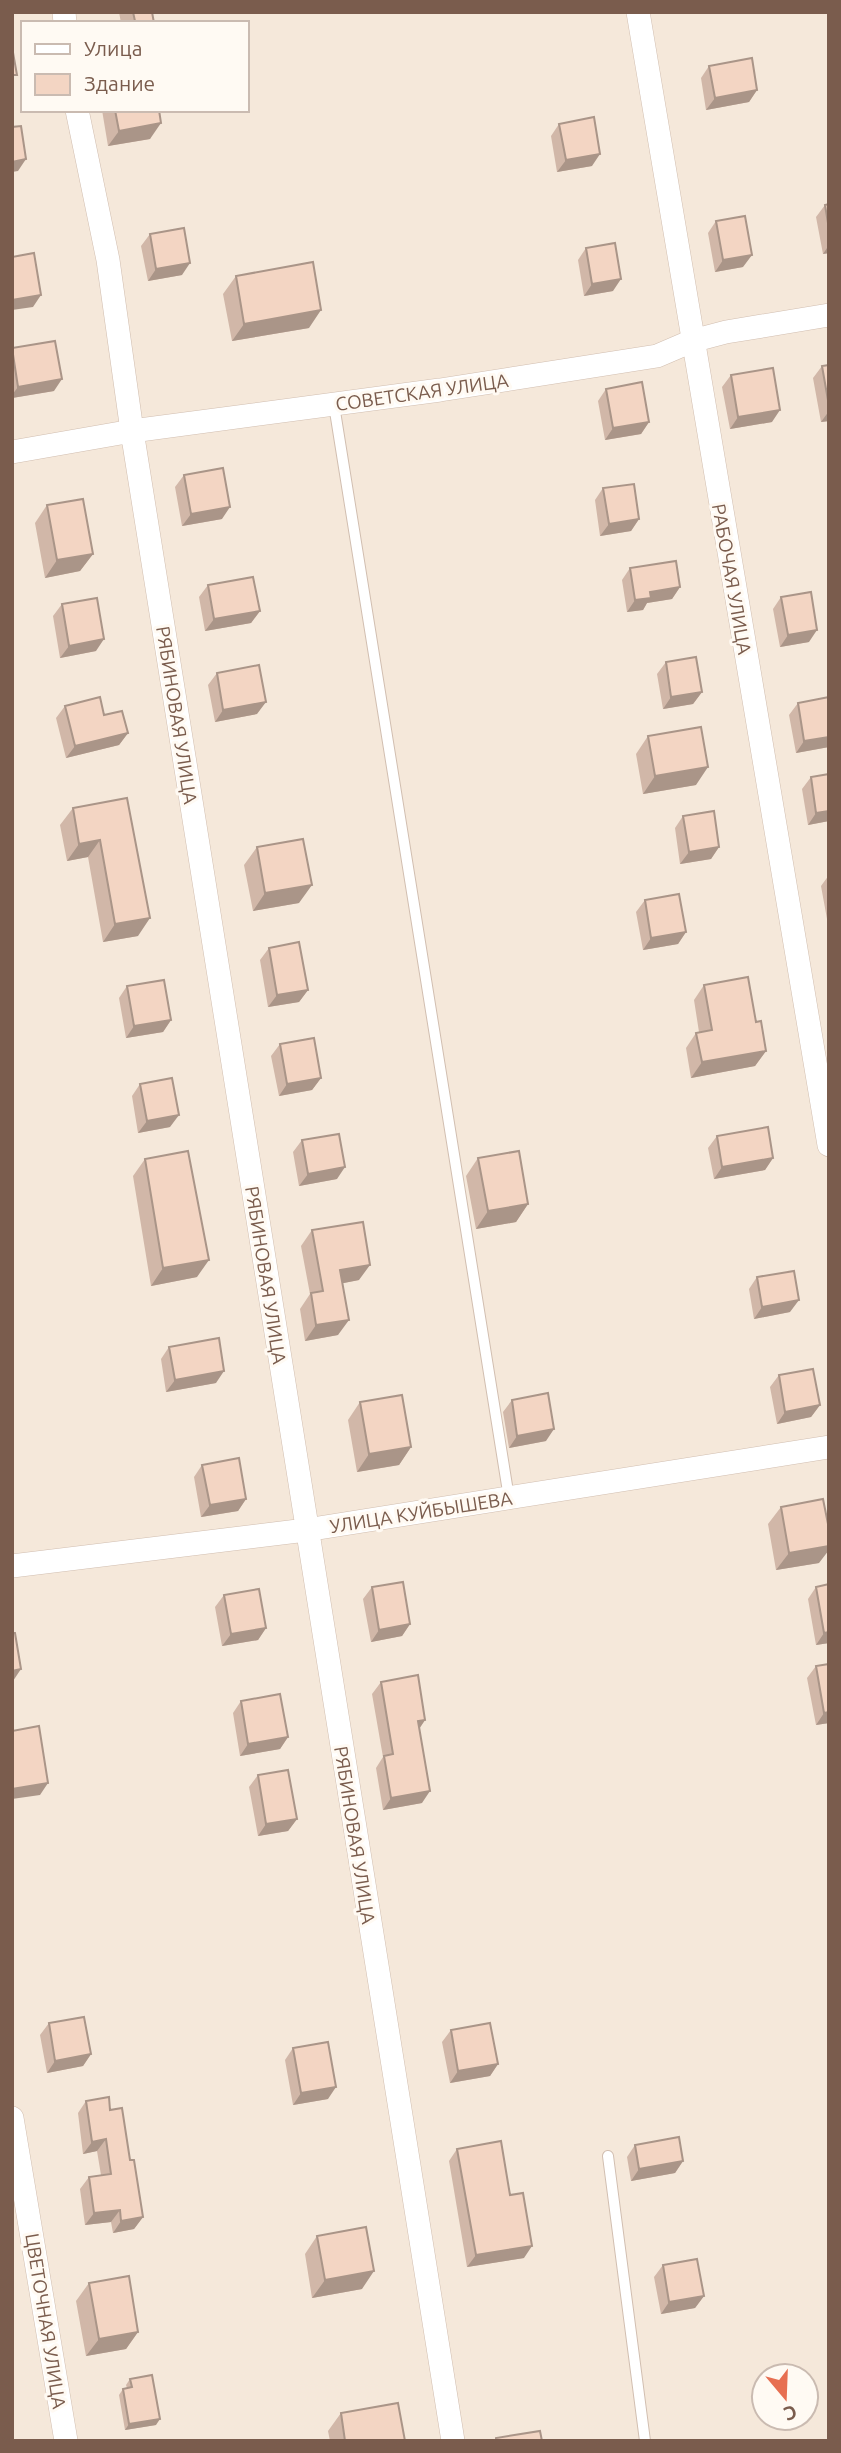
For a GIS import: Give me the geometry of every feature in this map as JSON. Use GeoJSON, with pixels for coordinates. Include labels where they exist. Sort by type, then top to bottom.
{"type":"FeatureCollection","features":[{"type":"Feature","properties":{"kind":"street","name":"РАБОЧАЯ УЛИЦА"},"geometry":{"type":"LineString","coordinates":[[638,12],[829,1145]]}},
{"type":"Feature","properties":{"kind":"street","name":"РЯБИНОВАЯ УЛИЦА"},"geometry":{"type":"LineString","coordinates":[[77,112],[108,260],[132,431],[453,2441]]}},
{"type":"Feature","properties":{"kind":"street","name":"СОВЕТСКАЯ УЛИЦА"},"geometry":{"type":"LineString","coordinates":[[12,452],[132,431],[334,405],[657,356],[692,341],[726,332],[829,316]]}},
{"type":"Feature","properties":{"kind":"street","name":"УЛИЦА КУЙБЫШЕВА"},"geometry":{"type":"LineString","coordinates":[[12,1566],[306,1530],[829,1447]]}},
{"type":"Feature","properties":{"kind":"street","name":"ЦВЕТОЧНАЯ УЛИЦА"},"geometry":{"type":"LineString","coordinates":[[12,2118],[66,2441]]}},
{"type":"Feature","properties":{"kind":"lane"},"geometry":{"type":"LineString","coordinates":[[334,405],[509,1497]]}},
{"type":"Feature","properties":{"kind":"lane"},"geometry":{"type":"LineString","coordinates":[[608,2156],[645,2441]]}},
{"type":"Feature","properties":{"kind":"shaded area"},"geometry":{"type":"Polygon","coordinates":[[[12,12],[829,12],[829,2441],[12,2441],[12,12]]]}},
{"type":"Feature","properties":{"kind":"building"},"geometry":{"type":"Polygon","coordinates":[[[133,12],[152,12],[154,21],[135,21],[133,12]]]}},
{"type":"Feature","properties":{"kind":"building"},"geometry":{"type":"Polygon","coordinates":[[[12,47],[17,75],[12,75],[12,47]]]}},
{"type":"Feature","properties":{"kind":"building"},"geometry":{"type":"Polygon","coordinates":[[[752,58],[757,90],[715,98],[709,66],[752,58]]]}},
{"type":"Feature","properties":{"kind":"building"},"geometry":{"type":"Polygon","coordinates":[[[115,112],[159,112],[161,123],[119,131],[115,112]]]}},
{"type":"Feature","properties":{"kind":"building"},"geometry":{"type":"Polygon","coordinates":[[[594,117],[600,154],[566,160],[559,124],[594,117]]]}},
{"type":"Feature","properties":{"kind":"building"},"geometry":{"type":"Polygon","coordinates":[[[21,126],[26,159],[12,162],[12,127],[21,126]]]}},
{"type":"Feature","properties":{"kind":"building"},"geometry":{"type":"Polygon","coordinates":[[[829,204],[829,229],[825,205],[829,204]]]}},
{"type":"Feature","properties":{"kind":"building"},"geometry":{"type":"Polygon","coordinates":[[[745,216],[752,255],[723,260],[716,221],[745,216]]]}},
{"type":"Feature","properties":{"kind":"building"},"geometry":{"type":"Polygon","coordinates":[[[184,228],[190,263],[156,269],[150,234],[184,228]]]}},
{"type":"Feature","properties":{"kind":"building"},"geometry":{"type":"Polygon","coordinates":[[[615,243],[621,279],[592,284],[586,248],[615,243]]]}},
{"type":"Feature","properties":{"kind":"building"},"geometry":{"type":"Polygon","coordinates":[[[34,253],[41,295],[12,300],[12,257],[34,253]]]}},
{"type":"Feature","properties":{"kind":"building"},"geometry":{"type":"Polygon","coordinates":[[[313,262],[321,310],[244,324],[236,276],[313,262]]]}},
{"type":"Feature","properties":{"kind":"building"},"geometry":{"type":"Polygon","coordinates":[[[55,341],[62,379],[18,387],[12,348],[55,341]]]}},
{"type":"Feature","properties":{"kind":"building"},"geometry":{"type":"Polygon","coordinates":[[[829,365],[829,406],[822,366],[829,365]]]}},
{"type":"Feature","properties":{"kind":"building"},"geometry":{"type":"Polygon","coordinates":[[[773,368],[780,410],[738,417],[731,375],[773,368]]]}},
{"type":"Feature","properties":{"kind":"building"},"geometry":{"type":"Polygon","coordinates":[[[642,382],[649,422],[613,428],[606,389],[642,382]]]}},
{"type":"Feature","properties":{"kind":"building"},"geometry":{"type":"Polygon","coordinates":[[[223,468],[230,507],[191,514],[184,475],[223,468]]]}},
{"type":"Feature","properties":{"kind":"building"},"geometry":{"type":"Polygon","coordinates":[[[634,484],[639,519],[609,524],[603,488],[634,484]]]}},
{"type":"Feature","properties":{"kind":"building"},"geometry":{"type":"Polygon","coordinates":[[[83,499],[93,554],[57,560],[47,505],[83,499]]]}},
{"type":"Feature","properties":{"kind":"building"},"geometry":{"type":"Polygon","coordinates":[[[676,561],[680,587],[650,592],[651,598],[635,600],[630,568],[676,561]]]}},
{"type":"Feature","properties":{"kind":"building"},"geometry":{"type":"Polygon","coordinates":[[[253,577],[260,611],[214,619],[208,585],[253,577]]]}},
{"type":"Feature","properties":{"kind":"building"},"geometry":{"type":"Polygon","coordinates":[[[811,592],[817,630],[788,635],[781,597],[811,592]]]}},
{"type":"Feature","properties":{"kind":"building"},"geometry":{"type":"Polygon","coordinates":[[[97,598],[104,639],[69,646],[62,604],[97,598]]]}},
{"type":"Feature","properties":{"kind":"building"},"geometry":{"type":"Polygon","coordinates":[[[696,657],[702,692],[671,697],[666,662],[696,657]]]}},
{"type":"Feature","properties":{"kind":"building"},"geometry":{"type":"Polygon","coordinates":[[[259,665],[266,702],[223,710],[217,673],[259,665]]]}},
{"type":"Feature","properties":{"kind":"building"},"geometry":{"type":"Polygon","coordinates":[[[100,697],[104,715],[122,711],[128,733],[75,746],[65,706],[100,697]]]}},
{"type":"Feature","properties":{"kind":"building"},"geometry":{"type":"Polygon","coordinates":[[[829,697],[829,737],[804,741],[798,703],[829,697]]]}},
{"type":"Feature","properties":{"kind":"building"},"geometry":{"type":"Polygon","coordinates":[[[701,727],[708,767],[655,776],[648,736],[701,727]]]}},
{"type":"Feature","properties":{"kind":"building"},"geometry":{"type":"Polygon","coordinates":[[[829,774],[829,811],[816,813],[811,777],[829,774]]]}},
{"type":"Feature","properties":{"kind":"building"},"geometry":{"type":"Polygon","coordinates":[[[127,798],[150,918],[115,924],[100,840],[79,844],[73,808],[127,798]]]}},
{"type":"Feature","properties":{"kind":"building"},"geometry":{"type":"Polygon","coordinates":[[[714,811],[719,847],[689,852],[683,816],[714,811]]]}},
{"type":"Feature","properties":{"kind":"building"},"geometry":{"type":"Polygon","coordinates":[[[303,839],[312,885],[265,893],[257,847],[303,839]]]}},
{"type":"Feature","properties":{"kind":"building"},"geometry":{"type":"Polygon","coordinates":[[[679,894],[686,932],[651,938],[645,900],[679,894]]]}},
{"type":"Feature","properties":{"kind":"building"},"geometry":{"type":"Polygon","coordinates":[[[299,942],[308,990],[277,995],[269,948],[299,942]]]}},
{"type":"Feature","properties":{"kind":"building"},"geometry":{"type":"Polygon","coordinates":[[[748,977],[756,1022],[761,1021],[766,1051],[702,1062],[696,1033],[712,1030],[704,985],[748,977]]]}},
{"type":"Feature","properties":{"kind":"building"},"geometry":{"type":"Polygon","coordinates":[[[164,980],[171,1020],[134,1026],[127,986],[164,980]]]}},
{"type":"Feature","properties":{"kind":"building"},"geometry":{"type":"Polygon","coordinates":[[[314,1038],[321,1078],[287,1084],[280,1044],[314,1038]]]}},
{"type":"Feature","properties":{"kind":"building"},"geometry":{"type":"Polygon","coordinates":[[[172,1078],[179,1115],[147,1121],[140,1084],[172,1078]]]}},
{"type":"Feature","properties":{"kind":"building"},"geometry":{"type":"Polygon","coordinates":[[[768,1127],[773,1158],[722,1167],[717,1136],[768,1127]]]}},
{"type":"Feature","properties":{"kind":"building"},"geometry":{"type":"Polygon","coordinates":[[[339,1134],[345,1167],[308,1174],[302,1140],[339,1134]]]}},
{"type":"Feature","properties":{"kind":"building"},"geometry":{"type":"Polygon","coordinates":[[[188,1151],[209,1260],[163,1268],[145,1159],[188,1151]]]}},
{"type":"Feature","properties":{"kind":"building"},"geometry":{"type":"Polygon","coordinates":[[[519,1151],[528,1204],[488,1211],[478,1158],[519,1151]]]}},
{"type":"Feature","properties":{"kind":"building"},"geometry":{"type":"Polygon","coordinates":[[[363,1222],[370,1265],[340,1270],[349,1320],[316,1325],[311,1293],[323,1291],[312,1230],[363,1222]]]}},
{"type":"Feature","properties":{"kind":"building"},"geometry":{"type":"Polygon","coordinates":[[[794,1271],[799,1300],[762,1307],[757,1277],[794,1271]]]}},
{"type":"Feature","properties":{"kind":"building"},"geometry":{"type":"Polygon","coordinates":[[[219,1338],[224,1371],[175,1380],[169,1347],[219,1338]]]}},
{"type":"Feature","properties":{"kind":"building"},"geometry":{"type":"Polygon","coordinates":[[[813,1369],[820,1405],[785,1412],[779,1375],[813,1369]]]}},
{"type":"Feature","properties":{"kind":"building"},"geometry":{"type":"Polygon","coordinates":[[[548,1393],[554,1429],[517,1436],[512,1400],[548,1393]]]}},
{"type":"Feature","properties":{"kind":"building"},"geometry":{"type":"Polygon","coordinates":[[[402,1395],[411,1447],[369,1454],[360,1402],[402,1395]]]}},
{"type":"Feature","properties":{"kind":"building"},"geometry":{"type":"Polygon","coordinates":[[[239,1458],[246,1499],[210,1505],[202,1465],[239,1458]]]}},
{"type":"Feature","properties":{"kind":"building"},"geometry":{"type":"Polygon","coordinates":[[[823,1499],[829,1529],[829,1546],[789,1553],[781,1507],[823,1499]]]}},
{"type":"Feature","properties":{"kind":"building"},"geometry":{"type":"Polygon","coordinates":[[[403,1582],[410,1624],[379,1630],[372,1587],[403,1582]]]}},
{"type":"Feature","properties":{"kind":"building"},"geometry":{"type":"Polygon","coordinates":[[[829,1584],[829,1632],[824,1633],[816,1587],[829,1584]]]}},
{"type":"Feature","properties":{"kind":"building"},"geometry":{"type":"Polygon","coordinates":[[[259,1589],[266,1628],[231,1634],[224,1595],[259,1589]]]}},
{"type":"Feature","properties":{"kind":"building"},"geometry":{"type":"Polygon","coordinates":[[[12,1633],[15,1633],[21,1669],[12,1671],[12,1633]]]}},
{"type":"Feature","properties":{"kind":"building"},"geometry":{"type":"Polygon","coordinates":[[[829,1664],[829,1712],[824,1713],[816,1666],[829,1664]]]}},
{"type":"Feature","properties":{"kind":"building"},"geometry":{"type":"Polygon","coordinates":[[[418,1675],[425,1720],[418,1721],[430,1791],[391,1798],[384,1756],[393,1754],[381,1682],[418,1675]]]}},
{"type":"Feature","properties":{"kind":"building"},"geometry":{"type":"Polygon","coordinates":[[[280,1694],[288,1737],[248,1744],[241,1701],[280,1694]]]}},
{"type":"Feature","properties":{"kind":"building"},"geometry":{"type":"Polygon","coordinates":[[[39,1726],[48,1783],[12,1789],[12,1731],[39,1726]]]}},
{"type":"Feature","properties":{"kind":"building"},"geometry":{"type":"Polygon","coordinates":[[[288,1770],[297,1819],[266,1824],[258,1775],[288,1770]]]}},
{"type":"Feature","properties":{"kind":"building"},"geometry":{"type":"Polygon","coordinates":[[[84,2017],[91,2054],[55,2061],[49,2023],[84,2017]]]}},
{"type":"Feature","properties":{"kind":"building"},"geometry":{"type":"Polygon","coordinates":[[[490,2023],[498,2064],[458,2071],[451,2030],[490,2023]]]}},
{"type":"Feature","properties":{"kind":"building"},"geometry":{"type":"Polygon","coordinates":[[[328,2042],[336,2087],[301,2093],[293,2048],[328,2042]]]}},
{"type":"Feature","properties":{"kind":"building"},"geometry":{"type":"Polygon","coordinates":[[[109,2097],[110,2110],[122,2108],[143,2217],[121,2221],[120,2210],[94,2213],[89,2177],[111,2174],[106,2139],[92,2142],[86,2101],[109,2097]]]}},
{"type":"Feature","properties":{"kind":"building"},"geometry":{"type":"Polygon","coordinates":[[[679,2137],[683,2161],[639,2169],[635,2145],[679,2137]]]}},
{"type":"Feature","properties":{"kind":"building"},"geometry":{"type":"Polygon","coordinates":[[[501,2141],[510,2195],[523,2193],[532,2246],[476,2255],[457,2149],[501,2141]]]}},
{"type":"Feature","properties":{"kind":"building"},"geometry":{"type":"Polygon","coordinates":[[[366,2227],[374,2271],[325,2280],[317,2236],[366,2227]]]}},
{"type":"Feature","properties":{"kind":"building"},"geometry":{"type":"Polygon","coordinates":[[[697,2259],[704,2296],[669,2302],[663,2265],[697,2259]]]}},
{"type":"Feature","properties":{"kind":"building"},"geometry":{"type":"Polygon","coordinates":[[[129,2276],[138,2332],[99,2339],[89,2283],[129,2276]]]}},
{"type":"Feature","properties":{"kind":"building"},"geometry":{"type":"Polygon","coordinates":[[[152,2375],[160,2419],[129,2424],[123,2389],[132,2387],[130,2379],[152,2375]]]}},
{"type":"Feature","properties":{"kind":"building"},"geometry":{"type":"Polygon","coordinates":[[[398,2403],[405,2441],[345,2441],[341,2413],[398,2403]]]}},
{"type":"Feature","properties":{"kind":"building"},"geometry":{"type":"Polygon","coordinates":[[[540,2431],[542,2441],[496,2441],[496,2438],[540,2431]]]}}]}
